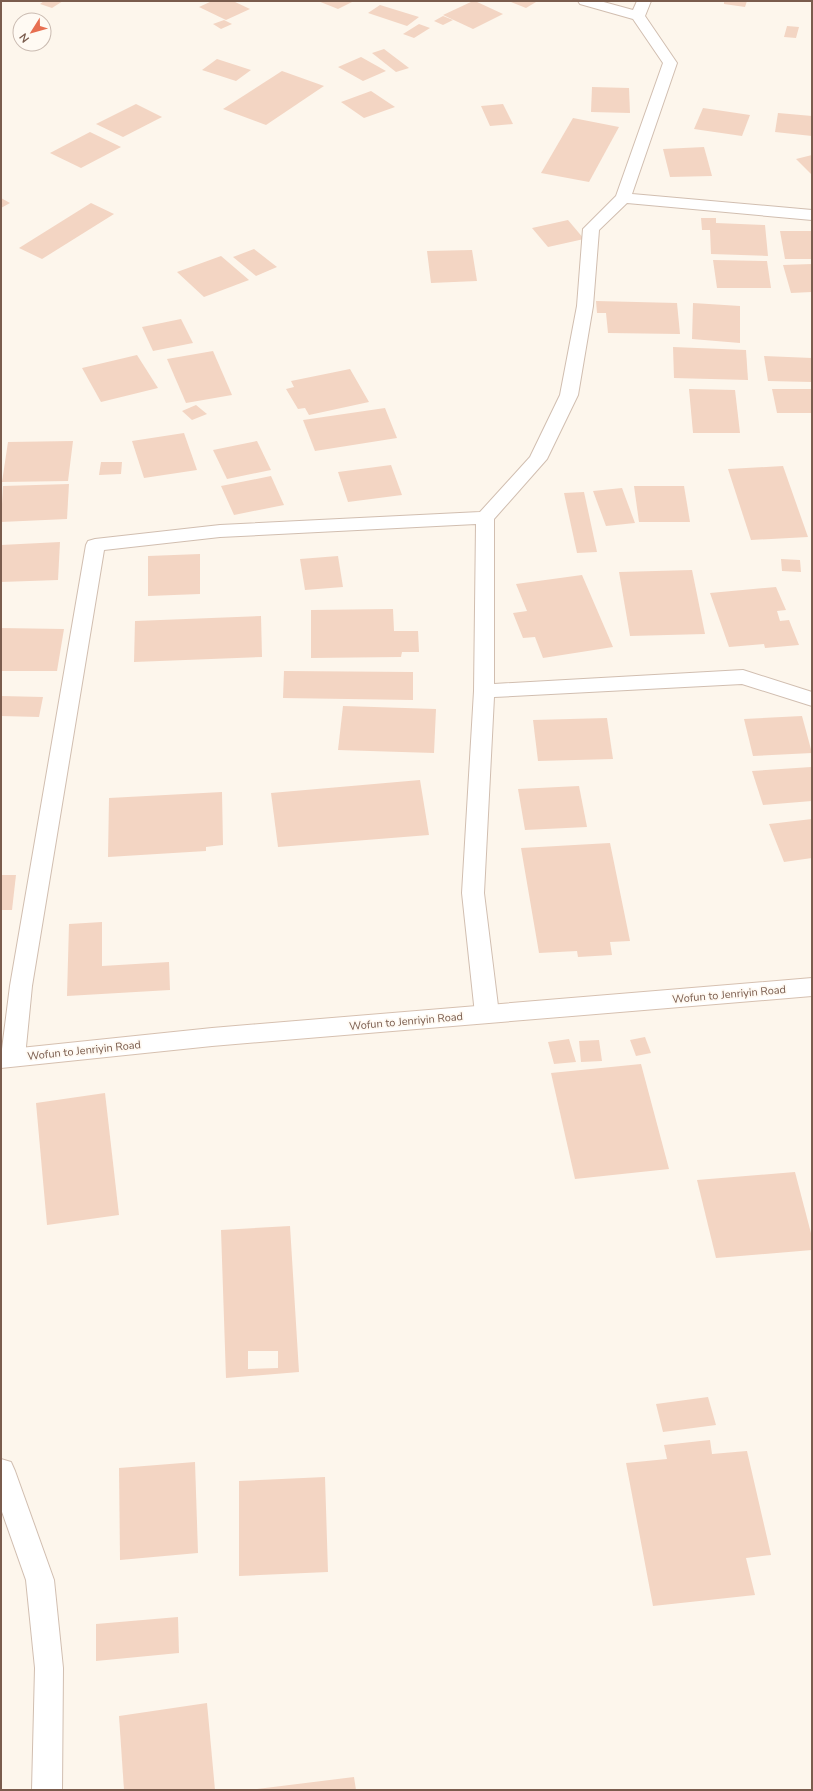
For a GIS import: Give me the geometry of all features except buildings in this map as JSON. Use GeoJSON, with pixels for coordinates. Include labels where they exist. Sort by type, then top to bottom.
{"type":"FeatureCollection","features":[{"type":"Feature","properties":{"kind":"street"},"geometry":{"type":"LineString","coordinates":[[487,1014],[473,893],[484,692],[485,518],[538,459],[569,395],[584,306],[591,229],[623,198],[670,63],[641,8],[584,1]]}},
{"type":"Feature","properties":{"kind":"street"},"geometry":{"type":"LineString","coordinates":[[623,198],[812,215]]}},
{"type":"Feature","properties":{"kind":"street"},"geometry":{"type":"LineString","coordinates":[[7,1058],[21,986],[95,545],[220,532],[485,518]]}},
{"type":"Feature","properties":{"kind":"street"},"geometry":{"type":"LineString","coordinates":[[484,692],[743,676],[812,699]]}},
{"type":"Feature","properties":{"kind":"street","name":"Wofun to Jenriyin Road"},"geometry":{"type":"LineString","coordinates":[[7,1058],[212,1037],[812,987]]}},
{"type":"Feature","properties":{"kind":"street"},"geometry":{"type":"LineString","coordinates":[[1,1471],[40,1580],[49,1668],[47,1790]]}}]}
